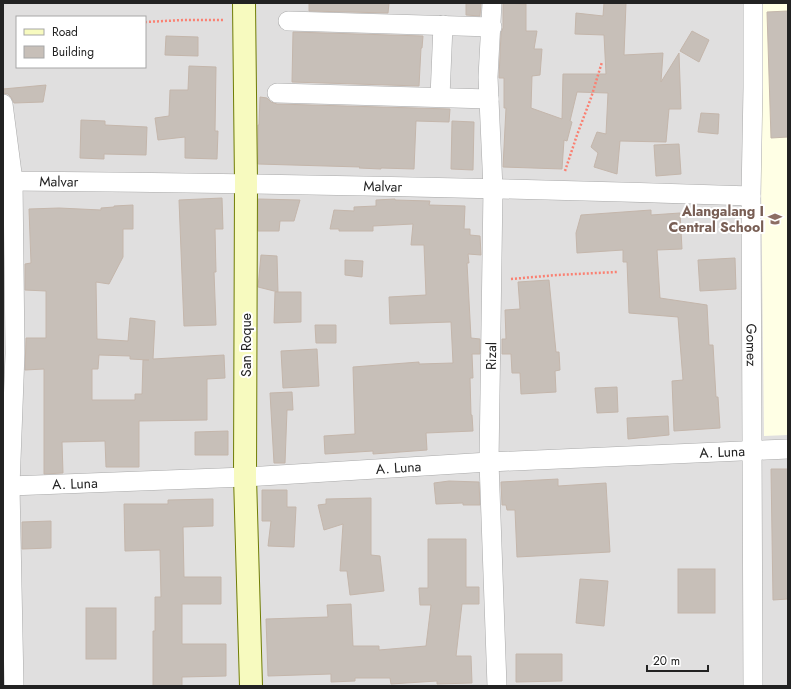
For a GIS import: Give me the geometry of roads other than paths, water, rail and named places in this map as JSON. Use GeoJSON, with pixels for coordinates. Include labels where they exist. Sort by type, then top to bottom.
{"type":"FeatureCollection","features":[{"type":"Feature","properties":{"kind":"street","name":"Rizal"},"geometry":{"type":"LineString","coordinates":[[492,3],[492,27],[488,77],[493,189],[489,462],[497,686]]}},
{"type":"Feature","properties":{"kind":"street","name":"Gomez"},"geometry":{"type":"LineString","coordinates":[[753,3],[751,196],[753,686]]}},
{"type":"Feature","properties":{"kind":"street","name":"San Roque"},"geometry":{"type":"LineString","coordinates":[[244,12],[246,183],[245,477],[251,686]]}},
{"type":"Feature","properties":{"kind":"street"},"geometry":{"type":"LineString","coordinates":[[288,21],[492,27]]}},
{"type":"Feature","properties":{"kind":"street"},"geometry":{"type":"LineString","coordinates":[[440,97],[443,25]]}},
{"type":"Feature","properties":{"kind":"street"},"geometry":{"type":"LineString","coordinates":[[277,93],[489,99]]}},
{"type":"Feature","properties":{"kind":"street"},"geometry":{"type":"LineString","coordinates":[[3,104],[8,180],[14,353],[10,486],[14,686]]}},
{"type":"Feature","properties":{"kind":"street","name":"Malvar"},"geometry":{"type":"LineString","coordinates":[[8,180],[246,183],[565,190],[751,196]]}},
{"type":"Feature","properties":{"kind":"street","name":"A. Luna"},"geometry":{"type":"LineString","coordinates":[[10,486],[245,477],[489,462],[788,449]]}},
{"type":"Feature","properties":{"kind":"place","name":"Alangalang I Central School"},"geometry":{"type":"Point","coordinates":[775,219]}}]}
